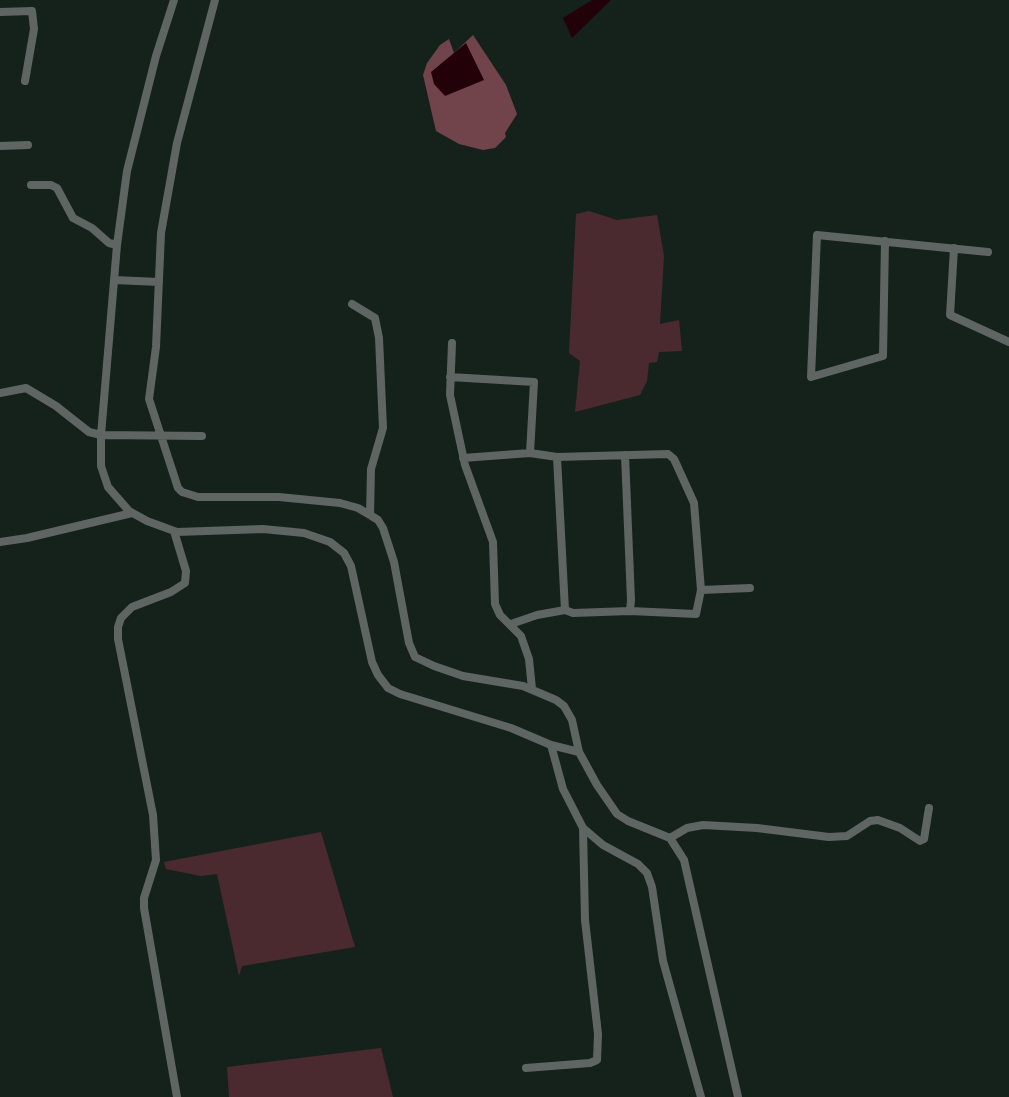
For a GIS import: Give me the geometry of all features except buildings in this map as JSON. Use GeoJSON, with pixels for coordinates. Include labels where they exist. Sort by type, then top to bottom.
{"type":"FeatureCollection","features":[{"type":"Feature","properties":{"kind":"street"},"geometry":{"type":"LineString","coordinates":[[174,0],[156,56],[126,171],[117,245],[101,435],[101,466],[108,487],[132,513],[174,531],[262,529],[304,533],[330,542],[344,553],[351,566],[372,662],[378,675],[388,688],[400,694],[511,728],[551,745],[579,752]]}},
{"type":"Feature","properties":{"kind":"street"},"geometry":{"type":"LineString","coordinates":[[215,0],[175,151],[165,202],[156,347],[149,398],[178,488],[182,492],[198,497],[279,497],[340,503],[358,508],[378,520],[383,528],[391,554],[409,643],[415,657],[463,676],[532,689],[556,700],[564,706],[572,720],[579,752],[597,785],[617,814],[628,821],[670,838],[684,860],[738,1097]]}},
{"type":"Feature","properties":{"kind":"street"},"geometry":{"type":"LineString","coordinates":[[0,12],[32,11],[34,29],[25,81]]}},
{"type":"Feature","properties":{"kind":"street"},"geometry":{"type":"LineString","coordinates":[[0,146],[28,145]]}},
{"type":"Feature","properties":{"kind":"street"},"geometry":{"type":"LineString","coordinates":[[31,185],[51,185],[57,188],[73,218],[92,228],[109,243],[117,245]]}},
{"type":"Feature","properties":{"kind":"street"},"geometry":{"type":"LineString","coordinates":[[884,242],[884,356],[811,377],[818,235],[988,252]]}},
{"type":"Feature","properties":{"kind":"street"},"geometry":{"type":"LineString","coordinates":[[954,248],[950,314],[1009,342]]}},
{"type":"Feature","properties":{"kind":"street"},"geometry":{"type":"LineString","coordinates":[[114,280],[159,282]]}},
{"type":"Feature","properties":{"kind":"street"},"geometry":{"type":"LineString","coordinates":[[352,304],[375,318],[379,338],[383,428],[371,470],[370,515]]}},
{"type":"Feature","properties":{"kind":"street"},"geometry":{"type":"LineString","coordinates":[[452,343],[450,395],[463,458],[493,542],[495,604],[500,615],[521,636],[527,651],[532,689]]}},
{"type":"Feature","properties":{"kind":"street"},"geometry":{"type":"LineString","coordinates":[[450,377],[534,382],[530,453]]}},
{"type":"Feature","properties":{"kind":"street"},"geometry":{"type":"LineString","coordinates":[[0,393],[26,388],[56,406],[90,432],[101,435],[202,436]]}},
{"type":"Feature","properties":{"kind":"street"},"geometry":{"type":"LineString","coordinates":[[463,458],[530,453],[557,457],[668,454],[674,459],[694,504],[701,590],[696,614],[630,611],[573,613],[565,610],[537,615],[511,624]]}},
{"type":"Feature","properties":{"kind":"street"},"geometry":{"type":"LineString","coordinates":[[625,455],[630,611]]}},
{"type":"Feature","properties":{"kind":"street"},"geometry":{"type":"LineString","coordinates":[[557,457],[565,610]]}},
{"type":"Feature","properties":{"kind":"street"},"geometry":{"type":"LineString","coordinates":[[0,542],[36,536],[132,513]]}},
{"type":"Feature","properties":{"kind":"street"},"geometry":{"type":"LineString","coordinates":[[174,531],[186,571],[185,583],[171,592],[132,607],[121,618],[118,627],[125,675],[153,815],[156,860],[144,898],[144,908],[177,1097]]}},
{"type":"Feature","properties":{"kind":"street"},"geometry":{"type":"LineString","coordinates":[[701,590],[750,588]]}},
{"type":"Feature","properties":{"kind":"street"},"geometry":{"type":"LineString","coordinates":[[551,745],[563,789],[583,828],[603,845],[638,864],[647,873],[652,887],[663,961],[701,1097]]}},
{"type":"Feature","properties":{"kind":"street"},"geometry":{"type":"LineString","coordinates":[[670,838],[687,828],[703,825],[757,828],[829,838],[847,836],[865,823],[878,820],[900,828],[920,841],[924,837],[929,808]]}},
{"type":"Feature","properties":{"kind":"street"},"geometry":{"type":"LineString","coordinates":[[526,1068],[590,1064],[597,1060],[598,1034],[586,920],[583,828]]}},
{"type":"Feature","properties":{"kind":"shaded area"},"geometry":{"type":"Polygon","coordinates":[[[592,0],[611,0],[572,38],[563,18],[592,0]]]}},
{"type":"Feature","properties":{"kind":"shaded area"},"geometry":{"type":"Polygon","coordinates":[[[473,35],[506,85],[517,114],[505,133],[506,137],[495,148],[483,150],[459,144],[436,131],[423,75],[427,63],[440,45],[449,39],[454,53],[473,35]]]}},
{"type":"Feature","properties":{"kind":"shaded area"},"geometry":{"type":"Polygon","coordinates":[[[466,43],[484,80],[445,96],[434,84],[431,72],[466,43]]]}},
{"type":"Feature","properties":{"kind":"shaded area"},"geometry":{"type":"Polygon","coordinates":[[[589,211],[617,220],[657,215],[664,256],[660,324],[679,320],[682,351],[659,352],[657,362],[649,363],[647,381],[640,395],[575,412],[580,361],[569,353],[576,214],[589,211]]]}},
{"type":"Feature","properties":{"kind":"shaded area"},"geometry":{"type":"Polygon","coordinates":[[[321,832],[355,947],[242,966],[239,976],[217,874],[201,876],[166,869],[164,862],[321,832]]]}},
{"type":"Feature","properties":{"kind":"shaded area"},"geometry":{"type":"Polygon","coordinates":[[[381,1048],[393,1097],[229,1097],[227,1067],[381,1048]]]}}]}
